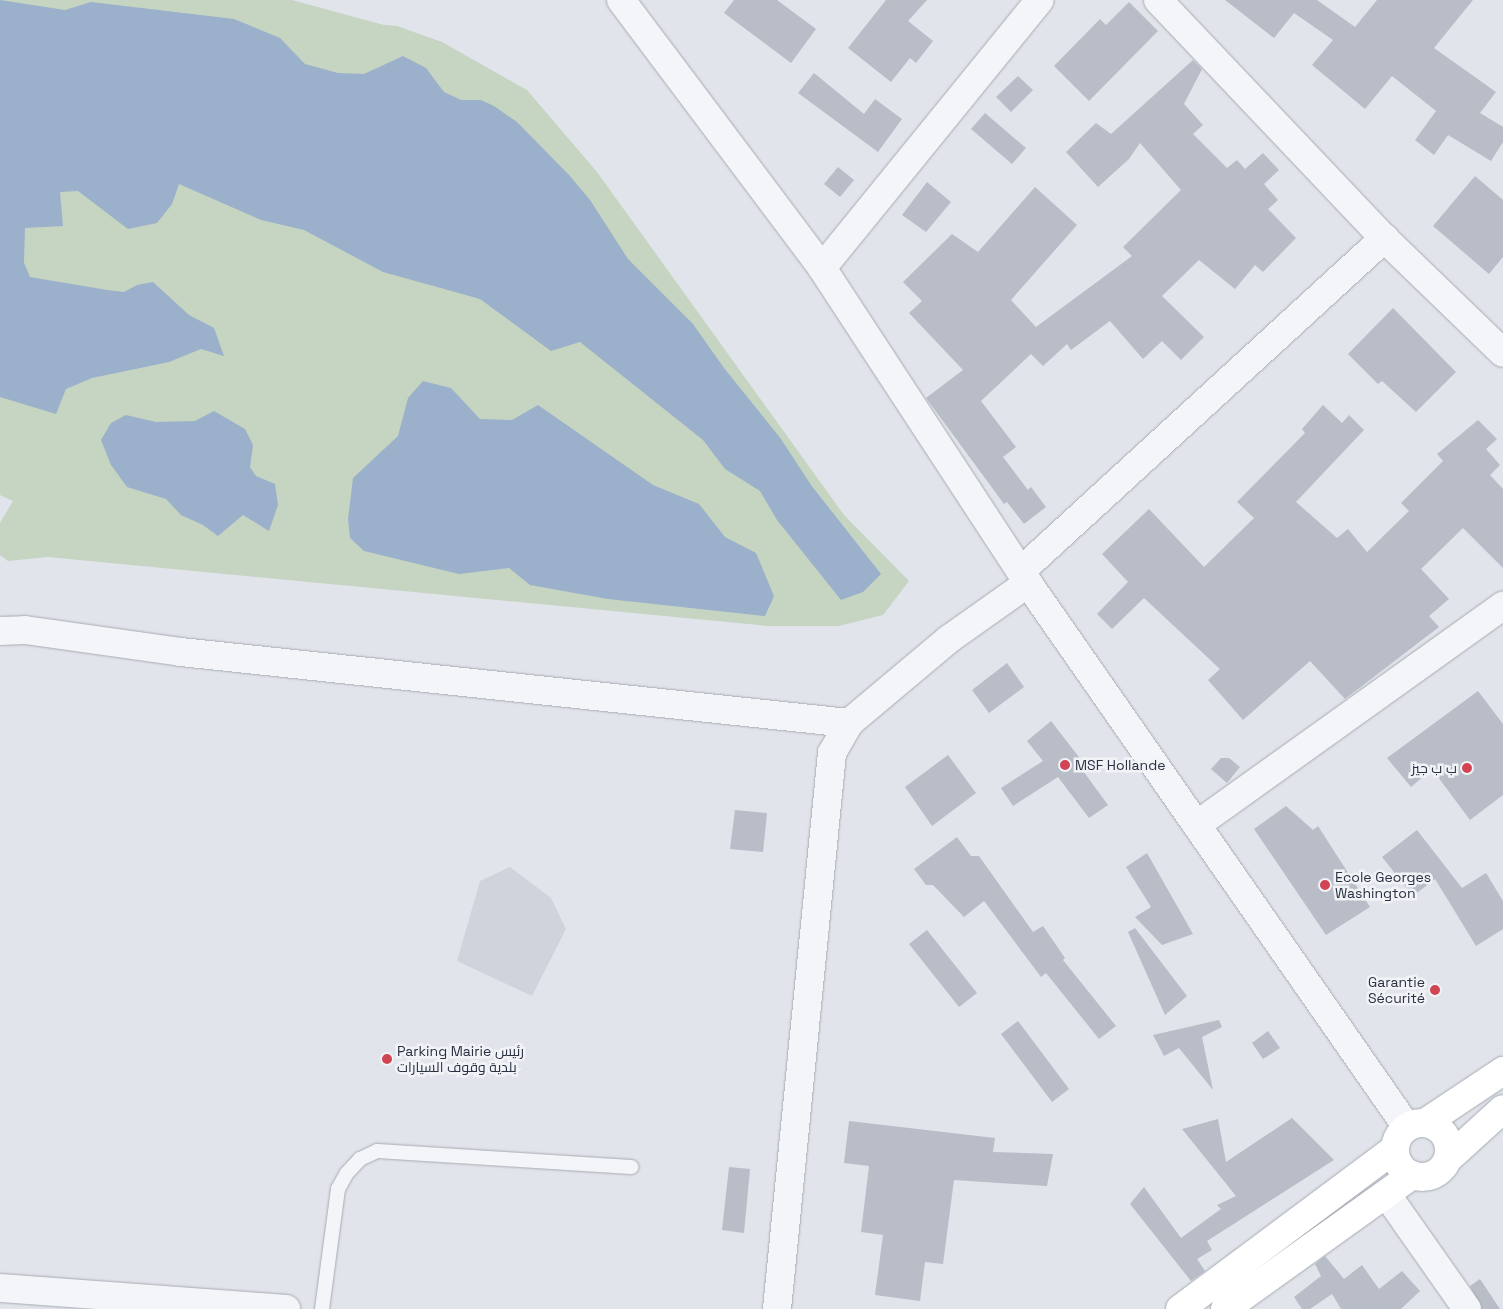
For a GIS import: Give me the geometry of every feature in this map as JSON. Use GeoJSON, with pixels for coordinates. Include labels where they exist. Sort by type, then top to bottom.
{"type":"FeatureCollection","features":[{"type":"Feature","properties":{"kind":"main road"},"geometry":{"type":"LineString","coordinates":[[1180,1309],[1409,1133],[1503,1071]]}},
{"type":"Feature","properties":{"kind":"main road"},"geometry":{"type":"LineString","coordinates":[[1409,1133],[1401,1167],[1412,1175],[1430,1176],[1444,1167],[1448,1158],[1503,1109]]}},
{"type":"Feature","properties":{"kind":"main road"},"geometry":{"type":"LineString","coordinates":[[1409,1133],[1434,1125],[1446,1136],[1448,1158]]}},
{"type":"Feature","properties":{"kind":"main road"},"geometry":{"type":"LineString","coordinates":[[1241,1305],[1412,1175]]}},
{"type":"Feature","properties":{"kind":"street"},"geometry":{"type":"LineString","coordinates":[[621,0],[822,268],[1025,577],[1198,824],[1409,1133]]}},
{"type":"Feature","properties":{"kind":"street"},"geometry":{"type":"LineString","coordinates":[[822,268],[1040,0]]}},
{"type":"Feature","properties":{"kind":"street"},"geometry":{"type":"LineString","coordinates":[[1158,0],[1384,238],[1503,353]]}},
{"type":"Feature","properties":{"kind":"street"},"geometry":{"type":"LineString","coordinates":[[776,1309],[832,753],[849,723],[949,638],[1025,577],[1384,238]]}},
{"type":"Feature","properties":{"kind":"street"},"geometry":{"type":"LineString","coordinates":[[1198,824],[1503,606]]}},
{"type":"Feature","properties":{"kind":"street"},"geometry":{"type":"LineString","coordinates":[[0,631],[25,630],[181,652],[849,723]]}},
{"type":"Feature","properties":{"kind":"street"},"geometry":{"type":"LineString","coordinates":[[1388,1195],[1467,1309]]}},
{"type":"Feature","properties":{"kind":"street"},"geometry":{"type":"LineString","coordinates":[[0,1288],[106,1303],[286,1309]]}},
{"type":"Feature","properties":{"kind":"lane"},"geometry":{"type":"LineString","coordinates":[[322,1309],[338,1189],[346,1172],[360,1159],[377,1151],[631,1167]]}},
{"type":"Feature","properties":{"kind":"shaded area"},"geometry":{"type":"Polygon","coordinates":[[[510,867],[551,898],[566,929],[532,996],[457,961],[480,881],[510,867]]]}},
{"type":"Feature","properties":{"kind":"green space"},"geometry":{"type":"Polygon","coordinates":[[[0,0],[292,0],[384,25],[397,26],[442,42],[527,90],[597,172],[844,515],[909,581],[883,615],[839,626],[768,626],[48,557],[8,561],[0,555],[0,523],[13,501],[0,495],[0,0]]]}},
{"type":"Feature","properties":{"kind":"water"},"geometry":{"type":"Polygon","coordinates":[[[0,0],[65,10],[91,2],[234,19],[280,38],[305,64],[338,73],[364,74],[403,56],[426,68],[444,92],[461,100],[481,100],[494,106],[517,122],[569,175],[590,200],[628,259],[693,324],[724,368],[781,439],[811,485],[881,574],[863,592],[841,600],[777,520],[760,491],[725,469],[703,440],[580,342],[551,351],[480,299],[383,272],[304,230],[261,220],[179,184],[172,204],[157,223],[128,229],[78,191],[60,192],[63,226],[25,228],[24,263],[30,277],[107,290],[124,292],[137,285],[153,282],[189,315],[214,328],[224,356],[201,349],[169,362],[92,378],[66,389],[56,414],[0,397],[0,0]]]}},
{"type":"Feature","properties":{"kind":"water"},"geometry":{"type":"Polygon","coordinates":[[[423,381],[451,388],[480,419],[512,420],[538,405],[653,485],[699,504],[725,537],[756,553],[774,596],[765,616],[608,599],[530,585],[509,568],[459,574],[364,551],[350,538],[348,519],[353,478],[398,436],[408,398],[423,381]]]}},
{"type":"Feature","properties":{"kind":"water"},"geometry":{"type":"Polygon","coordinates":[[[214,411],[245,429],[253,445],[250,467],[256,476],[275,484],[278,505],[269,531],[243,515],[218,536],[203,525],[181,515],[166,499],[127,487],[111,465],[101,440],[111,423],[126,415],[156,422],[195,421],[214,411]]]}},
{"type":"Feature","properties":{"kind":"building"},"geometry":{"type":"Polygon","coordinates":[[[734,0],[777,0],[816,29],[791,63],[724,13],[734,0]]]}},
{"type":"Feature","properties":{"kind":"building"},"geometry":{"type":"Polygon","coordinates":[[[886,0],[927,0],[908,21],[933,41],[916,63],[910,58],[891,82],[848,48],[886,0]]]}},
{"type":"Feature","properties":{"kind":"building"},"geometry":{"type":"Polygon","coordinates":[[[1225,0],[1317,0],[1355,27],[1377,0],[1473,0],[1434,48],[1496,92],[1480,113],[1503,127],[1503,142],[1491,161],[1448,135],[1434,155],[1415,140],[1436,111],[1392,76],[1365,109],[1312,65],[1333,40],[1294,13],[1274,38],[1225,0]]]}},
{"type":"Feature","properties":{"kind":"building"},"geometry":{"type":"Polygon","coordinates":[[[1129,2],[1158,31],[1089,101],[1054,66],[1100,19],[1106,25],[1129,2]]]}},
{"type":"Feature","properties":{"kind":"building"},"geometry":{"type":"Polygon","coordinates":[[[1193,60],[1202,69],[1184,104],[1203,125],[1193,134],[1227,168],[1237,160],[1245,169],[1263,153],[1279,170],[1264,184],[1278,200],[1268,209],[1296,238],[1263,272],[1255,265],[1235,289],[1199,260],[1162,296],[1204,337],[1181,360],[1162,341],[1143,359],[1110,321],[1071,350],[1067,344],[1043,366],[1031,354],[981,401],[1016,447],[1003,457],[1028,490],[1031,487],[1046,507],[1024,524],[1007,502],[1004,504],[926,398],[963,370],[909,313],[922,301],[903,282],[952,234],[978,252],[1035,187],[1077,225],[1011,300],[1036,327],[1132,256],[1123,247],[1181,190],[1140,143],[1129,159],[1098,187],[1066,152],[1096,123],[1111,134],[1193,60]]]}},
{"type":"Feature","properties":{"kind":"building"},"geometry":{"type":"Polygon","coordinates":[[[814,73],[864,114],[875,99],[902,119],[878,152],[798,93],[814,73]]]}},
{"type":"Feature","properties":{"kind":"building"},"geometry":{"type":"Polygon","coordinates":[[[1018,76],[1033,90],[1011,112],[996,97],[1018,76]]]}},
{"type":"Feature","properties":{"kind":"building"},"geometry":{"type":"Polygon","coordinates":[[[985,113],[1026,148],[1012,164],[971,129],[985,113]]]}},
{"type":"Feature","properties":{"kind":"building"},"geometry":{"type":"Polygon","coordinates":[[[838,167],[854,180],[840,197],[824,184],[838,167]]]}},
{"type":"Feature","properties":{"kind":"building"},"geometry":{"type":"Polygon","coordinates":[[[1475,176],[1503,200],[1503,257],[1489,274],[1433,226],[1475,176]]]}},
{"type":"Feature","properties":{"kind":"building"},"geometry":{"type":"Polygon","coordinates":[[[927,182],[951,202],[926,232],[902,215],[927,182]]]}},
{"type":"Feature","properties":{"kind":"building"},"geometry":{"type":"Polygon","coordinates":[[[1393,308],[1456,372],[1416,412],[1382,381],[1378,384],[1348,354],[1393,308]]]}},
{"type":"Feature","properties":{"kind":"building"},"geometry":{"type":"Polygon","coordinates":[[[1323,405],[1342,423],[1349,415],[1364,430],[1296,502],[1337,538],[1348,529],[1367,552],[1409,511],[1401,503],[1443,461],[1437,454],[1478,420],[1497,439],[1486,449],[1500,465],[1490,475],[1503,489],[1503,568],[1463,528],[1421,569],[1449,599],[1429,616],[1439,627],[1345,699],[1310,661],[1243,720],[1208,680],[1220,669],[1144,598],[1112,629],[1097,614],[1128,582],[1102,554],[1149,509],[1204,567],[1254,518],[1237,502],[1305,433],[1302,429],[1323,405]]]}},
{"type":"Feature","properties":{"kind":"building"},"geometry":{"type":"Polygon","coordinates":[[[1007,663],[1024,687],[989,713],[972,690],[1007,663]]]}},
{"type":"Feature","properties":{"kind":"building","name":"ب ب جيز"},"geometry":{"type":"Polygon","coordinates":[[[1478,691],[1503,724],[1503,795],[1470,820],[1432,769],[1411,787],[1387,758],[1478,691]]]}},
{"type":"Feature","properties":{"kind":"building"},"geometry":{"type":"Polygon","coordinates":[[[1051,721],[1082,761],[1078,764],[1108,805],[1089,818],[1058,777],[1013,806],[1001,788],[1043,761],[1027,741],[1051,721]]]}},
{"type":"Feature","properties":{"kind":"building"},"geometry":{"type":"Polygon","coordinates":[[[948,755],[976,793],[932,826],[905,787],[948,755]]]}},
{"type":"Feature","properties":{"kind":"building"},"geometry":{"type":"Polygon","coordinates":[[[1221,758],[1229,758],[1240,767],[1227,783],[1211,769],[1221,758]]]}},
{"type":"Feature","properties":{"kind":"building","name":"Ecole Georges Washington"},"geometry":{"type":"Polygon","coordinates":[[[1286,806],[1313,830],[1318,826],[1370,907],[1326,935],[1254,829],[1286,806]]]}},
{"type":"Feature","properties":{"kind":"building"},"geometry":{"type":"Polygon","coordinates":[[[735,810],[767,813],[763,852],[730,849],[735,810]]]}},
{"type":"Feature","properties":{"kind":"building"},"geometry":{"type":"Polygon","coordinates":[[[1417,830],[1462,888],[1486,873],[1503,901],[1503,929],[1476,946],[1435,879],[1413,896],[1382,857],[1417,830]]]}},
{"type":"Feature","properties":{"kind":"building"},"geometry":{"type":"Polygon","coordinates":[[[957,837],[971,856],[979,856],[1033,932],[1043,926],[1065,958],[1063,960],[1116,1026],[1099,1039],[1046,973],[1041,977],[984,901],[964,917],[933,885],[926,885],[914,869],[957,837]]]}},
{"type":"Feature","properties":{"kind":"building"},"geometry":{"type":"Polygon","coordinates":[[[1147,853],[1193,934],[1162,945],[1135,917],[1151,907],[1126,867],[1147,853]]]}},
{"type":"Feature","properties":{"kind":"building"},"geometry":{"type":"Polygon","coordinates":[[[1135,928],[1187,996],[1165,1015],[1128,932],[1135,928]]]}},
{"type":"Feature","properties":{"kind":"building"},"geometry":{"type":"Polygon","coordinates":[[[927,930],[977,993],[959,1007],[909,944],[927,930]]]}},
{"type":"Feature","properties":{"kind":"building"},"geometry":{"type":"Polygon","coordinates":[[[1219,1020],[1222,1027],[1202,1037],[1213,1090],[1179,1048],[1164,1056],[1153,1035],[1219,1020]]]}},
{"type":"Feature","properties":{"kind":"building"},"geometry":{"type":"Polygon","coordinates":[[[1018,1021],[1069,1089],[1052,1102],[1001,1034],[1018,1021]]]}},
{"type":"Feature","properties":{"kind":"building"},"geometry":{"type":"Polygon","coordinates":[[[1268,1031],[1280,1048],[1263,1059],[1252,1043],[1268,1031]]]}},
{"type":"Feature","properties":{"kind":"building"},"geometry":{"type":"Polygon","coordinates":[[[1292,1118],[1334,1160],[1207,1241],[1212,1250],[1197,1259],[1205,1271],[1191,1281],[1130,1204],[1144,1187],[1181,1238],[1221,1209],[1217,1205],[1236,1196],[1182,1129],[1218,1119],[1226,1162],[1292,1118]]]}},
{"type":"Feature","properties":{"kind":"building"},"geometry":{"type":"Polygon","coordinates":[[[849,1121],[995,1138],[993,1152],[1053,1154],[1047,1186],[954,1180],[943,1264],[925,1262],[920,1301],[875,1295],[883,1235],[861,1232],[869,1166],[844,1163],[849,1121]]]}},
{"type":"Feature","properties":{"kind":"building"},"geometry":{"type":"Polygon","coordinates":[[[729,1167],[750,1169],[744,1233],[722,1230],[729,1167]]]}},
{"type":"Feature","properties":{"kind":"building"},"geometry":{"type":"Polygon","coordinates":[[[1325,1256],[1344,1279],[1362,1265],[1379,1289],[1402,1271],[1420,1291],[1401,1309],[1341,1309],[1332,1294],[1310,1309],[1302,1309],[1294,1297],[1321,1276],[1315,1264],[1325,1256]]]}},
{"type":"Feature","properties":{"kind":"building"},"geometry":{"type":"Polygon","coordinates":[[[1480,1279],[1500,1309],[1482,1309],[1470,1286],[1480,1279]]]}},
{"type":"Feature","properties":{"kind":"place","name":"MSF Hollande"},"geometry":{"type":"Point","coordinates":[1065,765]}},
{"type":"Feature","properties":{"kind":"place","name":"ب ب جيز"},"geometry":{"type":"Point","coordinates":[1467,768]}},
{"type":"Feature","properties":{"kind":"place","name":"Ecole Georges Washington"},"geometry":{"type":"Point","coordinates":[1325,885]}},
{"type":"Feature","properties":{"kind":"place","name":"Garantie Sécurité"},"geometry":{"type":"Point","coordinates":[1435,990]}},
{"type":"Feature","properties":{"kind":"place","name":"Parking Mairie رئيس بلدية وقوف السيارات"},"geometry":{"type":"Point","coordinates":[387,1059]}}]}
